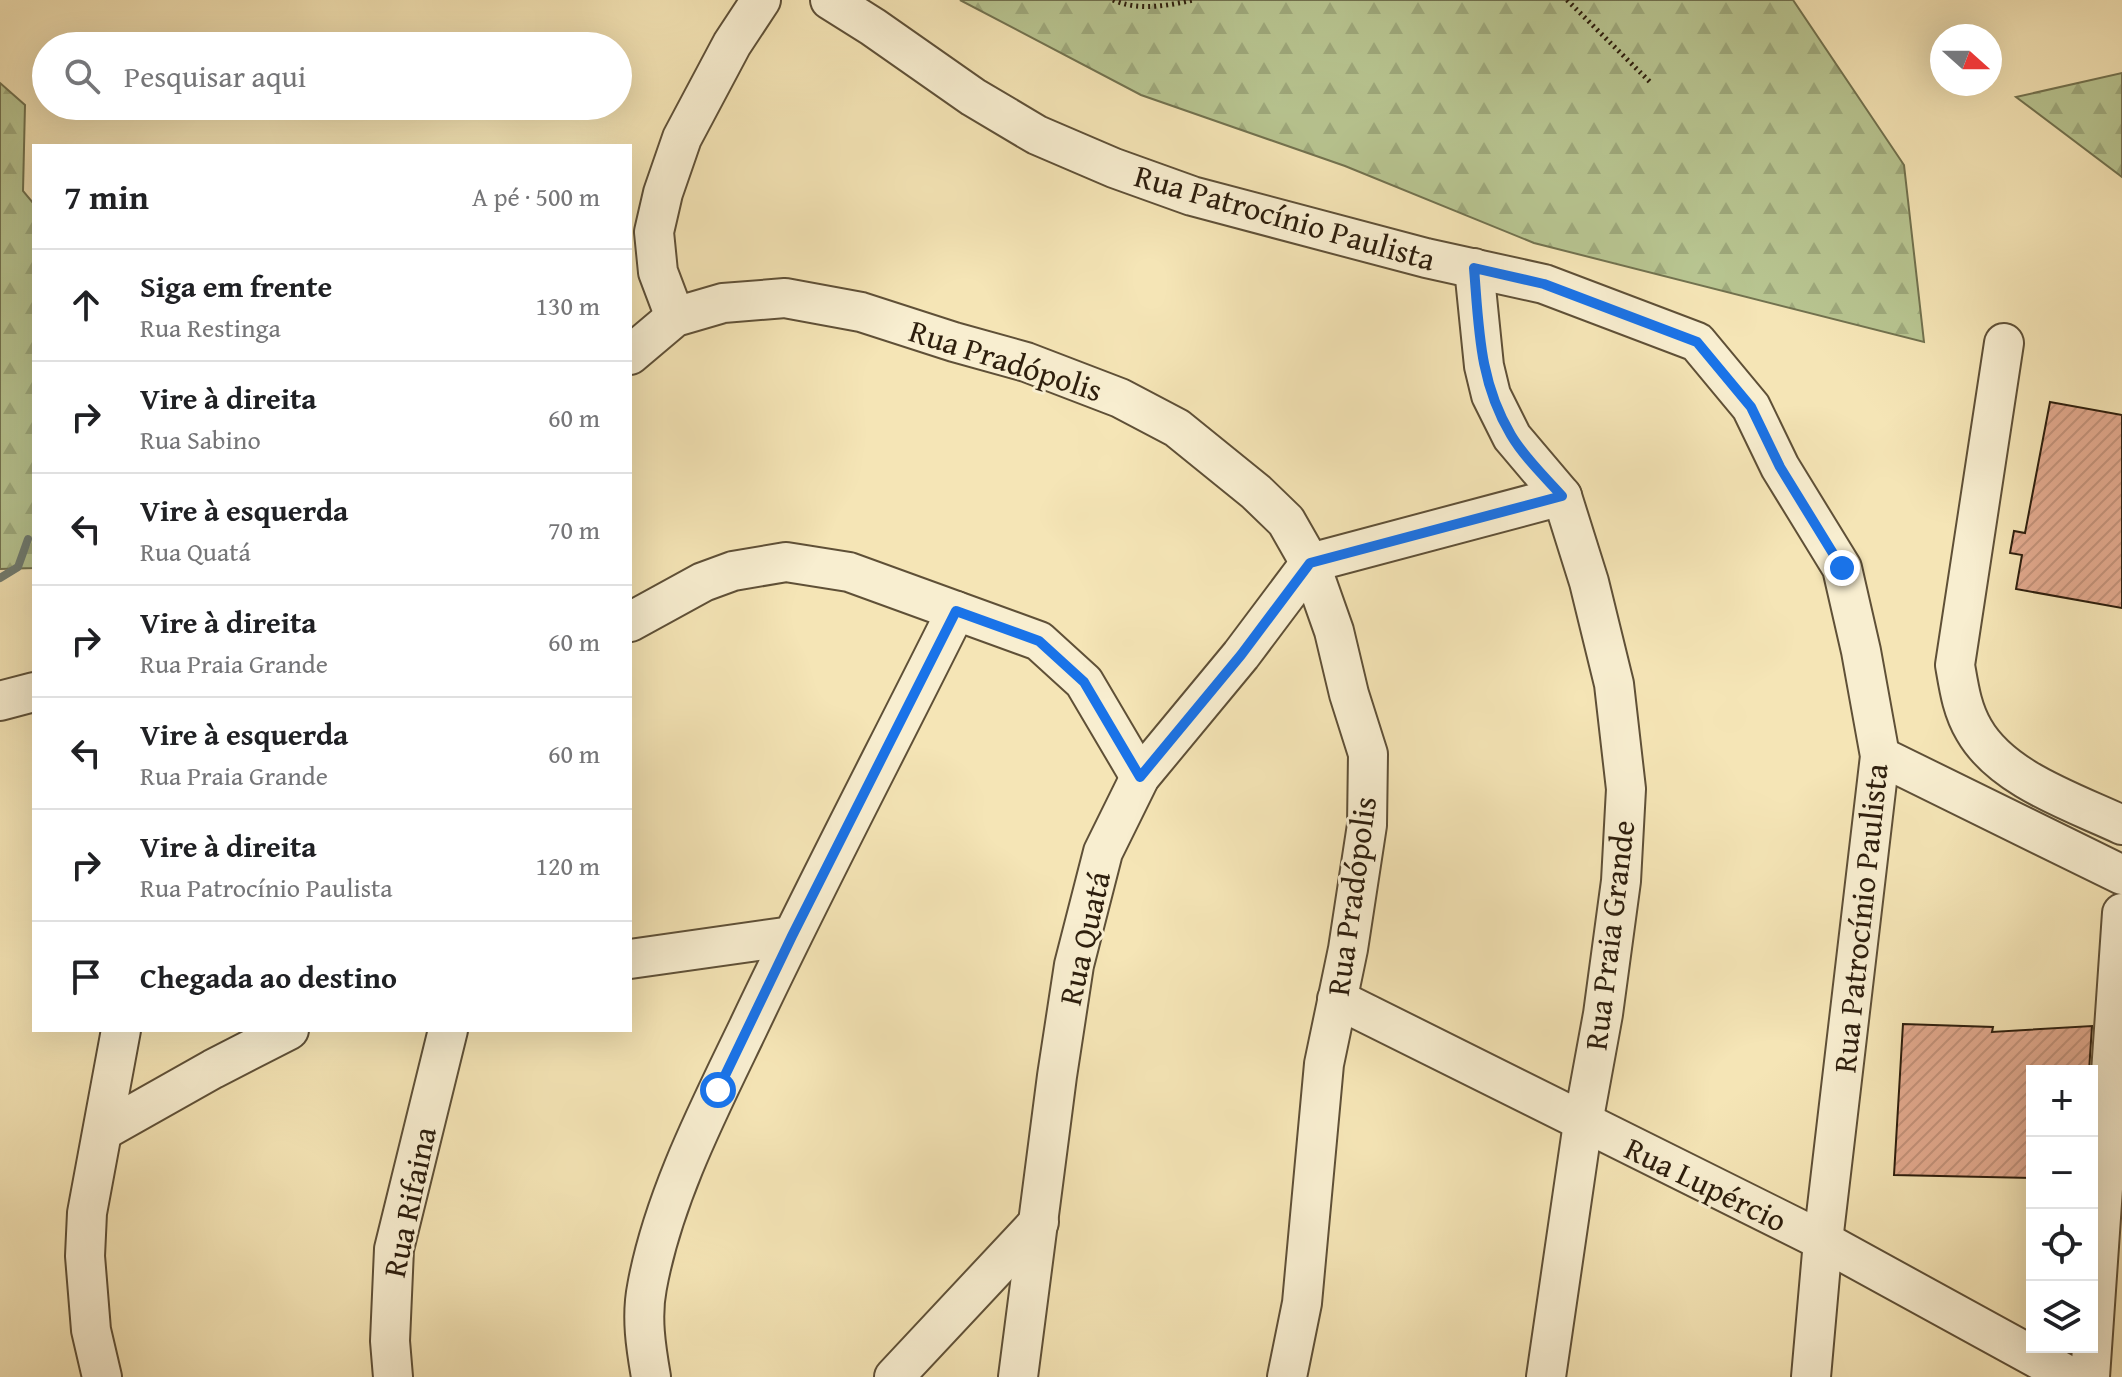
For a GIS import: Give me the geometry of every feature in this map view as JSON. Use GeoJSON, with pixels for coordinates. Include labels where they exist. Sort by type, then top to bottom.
{"type":"FeatureCollection","features":[{"type":"Feature","properties":{"kind":"street"},"geometry":{"type":"LineString","coordinates":[[632,353],[675,317],[658,272],[654,232],[663,193],[682,138],[732,44],[761,0]]}},
{"type":"Feature","properties":{"kind":"street","name":"Rua Patrocínio Paulista"},"geometry":{"type":"LineString","coordinates":[[830,0],[973,97],[1037,135],[1114,168],[1192,196],[1426,258],[1544,284],[1697,342],[1751,407],[1780,467],[1842,568],[1880,756],[1823,1241],[1811,1377]]}},
{"type":"Feature","properties":{"kind":"street","name":"Rua Praia Grande"},"geometry":{"type":"LineString","coordinates":[[1474,268],[1484,366],[1491,395],[1512,437],[1562,496],[1589,582],[1614,684],[1626,789],[1621,881],[1603,1014],[1583,1123],[1546,1377]]}},
{"type":"Feature","properties":{"kind":"street","name":"Rua Pradópolis"},"geometry":{"type":"LineString","coordinates":[[675,317],[723,303],[785,298],[861,312],[1026,362],[1120,398],[1177,428],[1256,492],[1286,521],[1310,563],[1334,631],[1368,754],[1367,825],[1348,949],[1324,1064],[1302,1303],[1287,1377]]}},
{"type":"Feature","properties":{"kind":"street"},"geometry":{"type":"LineString","coordinates":[[2004,343],[1955,665],[1960,699],[1974,730],[1996,758],[2031,782],[2122,825]]}},
{"type":"Feature","properties":{"kind":"street"},"geometry":{"type":"LineString","coordinates":[[1310,563],[1562,496]]}},
{"type":"Feature","properties":{"kind":"street"},"geometry":{"type":"LineString","coordinates":[[632,621],[703,582],[733,571],[786,562],[849,572],[1039,641],[1084,682],[1140,777]]}},
{"type":"Feature","properties":{"kind":"street","name":"Rua Quatá"},"geometry":{"type":"LineString","coordinates":[[1018,1377],[1074,965],[1103,852],[1140,777],[1241,655],[1310,563]]}},
{"type":"Feature","properties":{"kind":"street"},"geometry":{"type":"LineString","coordinates":[[651,1377],[644,1341],[646,1288],[664,1222],[692,1147],[792,936],[956,611]]}},
{"type":"Feature","properties":{"kind":"street"},"geometry":{"type":"LineString","coordinates":[[0,701],[32,692]]}},
{"type":"Feature","properties":{"kind":"street"},"geometry":{"type":"LineString","coordinates":[[1880,756],[2122,875]]}},
{"type":"Feature","properties":{"kind":"street"},"geometry":{"type":"LineString","coordinates":[[2090,1377],[2122,913]]}},
{"type":"Feature","properties":{"kind":"street"},"geometry":{"type":"LineString","coordinates":[[632,959],[792,936]]}},
{"type":"Feature","properties":{"kind":"street","name":"Rua Lupércio"},"geometry":{"type":"LineString","coordinates":[[1337,999],[1823,1241],[2071,1377]]}},
{"type":"Feature","properties":{"kind":"street"},"geometry":{"type":"LineString","coordinates":[[102,1377],[91,1330],[85,1256],[87,1213],[121,1032]]}},
{"type":"Feature","properties":{"kind":"street"},"geometry":{"type":"LineString","coordinates":[[103,1131],[285,1032]]}},
{"type":"Feature","properties":{"kind":"street","name":"Rua Rifaina"},"geometry":{"type":"LineString","coordinates":[[393,1377],[390,1341],[394,1249],[448,1032]]}},
{"type":"Feature","properties":{"kind":"street"},"geometry":{"type":"LineString","coordinates":[[894,1377],[1039,1222]]}},
{"type":"Feature","properties":{"kind":"path"},"geometry":{"type":"LineString","coordinates":[[1113,0],[1122,4],[1161,7],[1193,0]]}},
{"type":"Feature","properties":{"kind":"path"},"geometry":{"type":"LineString","coordinates":[[1567,0],[1650,82]]}},
{"type":"Feature","properties":{"kind":"green space"},"geometry":{"type":"Polygon","coordinates":[[[960,0],[1793,0],[1904,165],[1924,342],[1534,243],[1345,166],[1141,95],[960,0]]]}},
{"type":"Feature","properties":{"kind":"green space"},"geometry":{"type":"Polygon","coordinates":[[[2122,73],[2122,177],[2016,97],[2122,73]]]}},
{"type":"Feature","properties":{"kind":"green space"},"geometry":{"type":"Polygon","coordinates":[[[0,83],[25,105],[23,191],[32,202],[32,568],[0,569],[0,83]]]}},
{"type":"Feature","properties":{"kind":"building"},"geometry":{"type":"Polygon","coordinates":[[[2050,402],[2122,415],[2122,608],[2016,589],[2022,555],[2010,553],[2014,531],[2025,533],[2050,402]]]}},
{"type":"Feature","properties":{"kind":"building"},"geometry":{"type":"Polygon","coordinates":[[[1903,1024],[1993,1027],[1992,1032],[2092,1026],[2089,1065],[2026,1065],[2026,1178],[1894,1175],[1903,1024]]]}},
{"type":"Feature","properties":{"kind":"waterway"},"geometry":{"type":"LineString","coordinates":[[0,578],[18,567],[28,539]]}},
{"type":"Feature","properties":{"kind":"route"},"geometry":{"type":"LineString","coordinates":[[718,1090],[956,611],[1039,641],[1084,682],[1140,777],[1241,655],[1310,563],[1562,496],[1512,437],[1491,395],[1484,366],[1474,268],[1544,284],[1697,342],[1751,407],[1780,467],[1842,568]]}}]}
